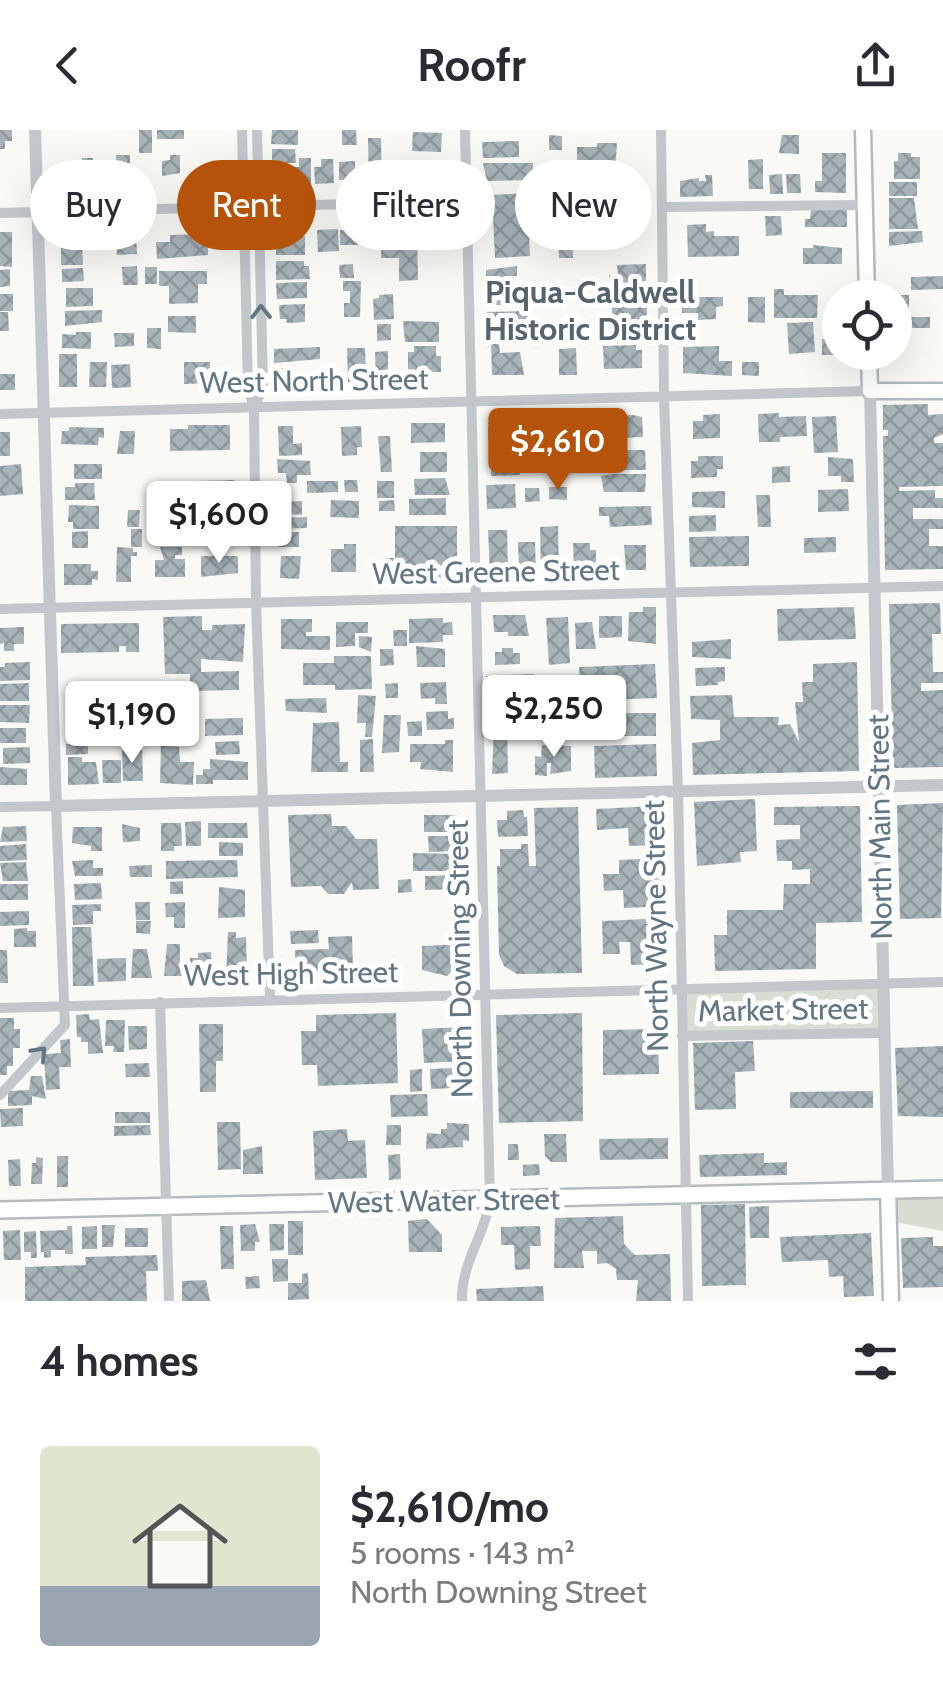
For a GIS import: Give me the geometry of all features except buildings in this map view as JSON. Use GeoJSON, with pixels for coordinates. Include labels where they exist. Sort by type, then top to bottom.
{"type":"FeatureCollection","features":[{"type":"Feature","properties":{"kind":"main road"},"geometry":{"type":"LineString","coordinates":[[863,130],[867,280]]}},
{"type":"Feature","properties":{"kind":"main road","name":"North Main Street"},"geometry":{"type":"LineString","coordinates":[[869,370],[870,391]]}},
{"type":"Feature","properties":{"kind":"main road"},"geometry":{"type":"LineString","coordinates":[[870,391],[943,391]]}},
{"type":"Feature","properties":{"kind":"main road","name":"West Water Street"},"geometry":{"type":"LineString","coordinates":[[0,1209],[943,1188]]}},
{"type":"Feature","properties":{"kind":"main road","name":"North Main Street"},"geometry":{"type":"LineString","coordinates":[[888,1190],[891,1301]]}},
{"type":"Feature","properties":{"kind":"street"},"geometry":{"type":"LineString","coordinates":[[36,130],[37,160]]}},
{"type":"Feature","properties":{"kind":"street"},"geometry":{"type":"LineString","coordinates":[[242,130],[242,160]]}},
{"type":"Feature","properties":{"kind":"street"},"geometry":{"type":"LineString","coordinates":[[256,130],[257,160]]}},
{"type":"Feature","properties":{"kind":"street","name":"North Downing Street"},"geometry":{"type":"LineString","coordinates":[[465,130],[466,160]]}},
{"type":"Feature","properties":{"kind":"street","name":"North Wayne Street"},"geometry":{"type":"LineString","coordinates":[[661,130],[664,397],[678,791],[688,1301]]}},
{"type":"Feature","properties":{"kind":"street"},"geometry":{"type":"LineString","coordinates":[[662,207],[865,204]]}},
{"type":"Feature","properties":{"kind":"street"},"geometry":{"type":"LineString","coordinates":[[0,213],[30,212]]}},
{"type":"Feature","properties":{"kind":"street"},"geometry":{"type":"LineString","coordinates":[[0,1095],[65,1025],[39,250]]}},
{"type":"Feature","properties":{"kind":"street"},"geometry":{"type":"LineString","coordinates":[[244,250],[248,388],[254,408],[256,602],[270,999]]}},
{"type":"Feature","properties":{"kind":"street"},"geometry":{"type":"LineString","coordinates":[[254,408],[263,388],[259,250]]}},
{"type":"Feature","properties":{"kind":"street","name":"North Downing Street"},"geometry":{"type":"LineString","coordinates":[[462,1301],[468,1259],[487,1221],[490,1201],[468,250]]}},
{"type":"Feature","properties":{"kind":"street","name":"West North Street"},"geometry":{"type":"LineString","coordinates":[[0,414],[870,391]]}},
{"type":"Feature","properties":{"kind":"street","name":"North Main Street"},"geometry":{"type":"LineString","coordinates":[[870,391],[888,1190]]}},
{"type":"Feature","properties":{"kind":"street","name":"West Greene Street"},"geometry":{"type":"LineString","coordinates":[[0,609],[943,586]]}},
{"type":"Feature","properties":{"kind":"street"},"geometry":{"type":"LineString","coordinates":[[0,807],[943,784]]}},
{"type":"Feature","properties":{"kind":"street","name":"West High Street"},"geometry":{"type":"LineString","coordinates":[[0,1008],[943,982]]}},
{"type":"Feature","properties":{"kind":"street"},"geometry":{"type":"LineString","coordinates":[[160,1002],[170,1301]]}},
{"type":"Feature","properties":{"kind":"street","name":"Market Street"},"geometry":{"type":"LineString","coordinates":[[682,1036],[884,1033]]}},
{"type":"Feature","properties":{"kind":"shaded area"},"geometry":{"type":"Polygon","coordinates":[[[883,983],[884,1033],[682,1036],[682,990],[883,983]]]}},
{"type":"Feature","properties":{"kind":"shaded area"},"geometry":{"type":"Polygon","coordinates":[[[943,1189],[943,1231],[889,1221],[888,1190],[943,1189]]]}},
{"type":"Feature","properties":{"kind":"district","name":"Piqua-Caldwell Historic District"},"geometry":{"type":"Point","coordinates":[590,310]}}]}
